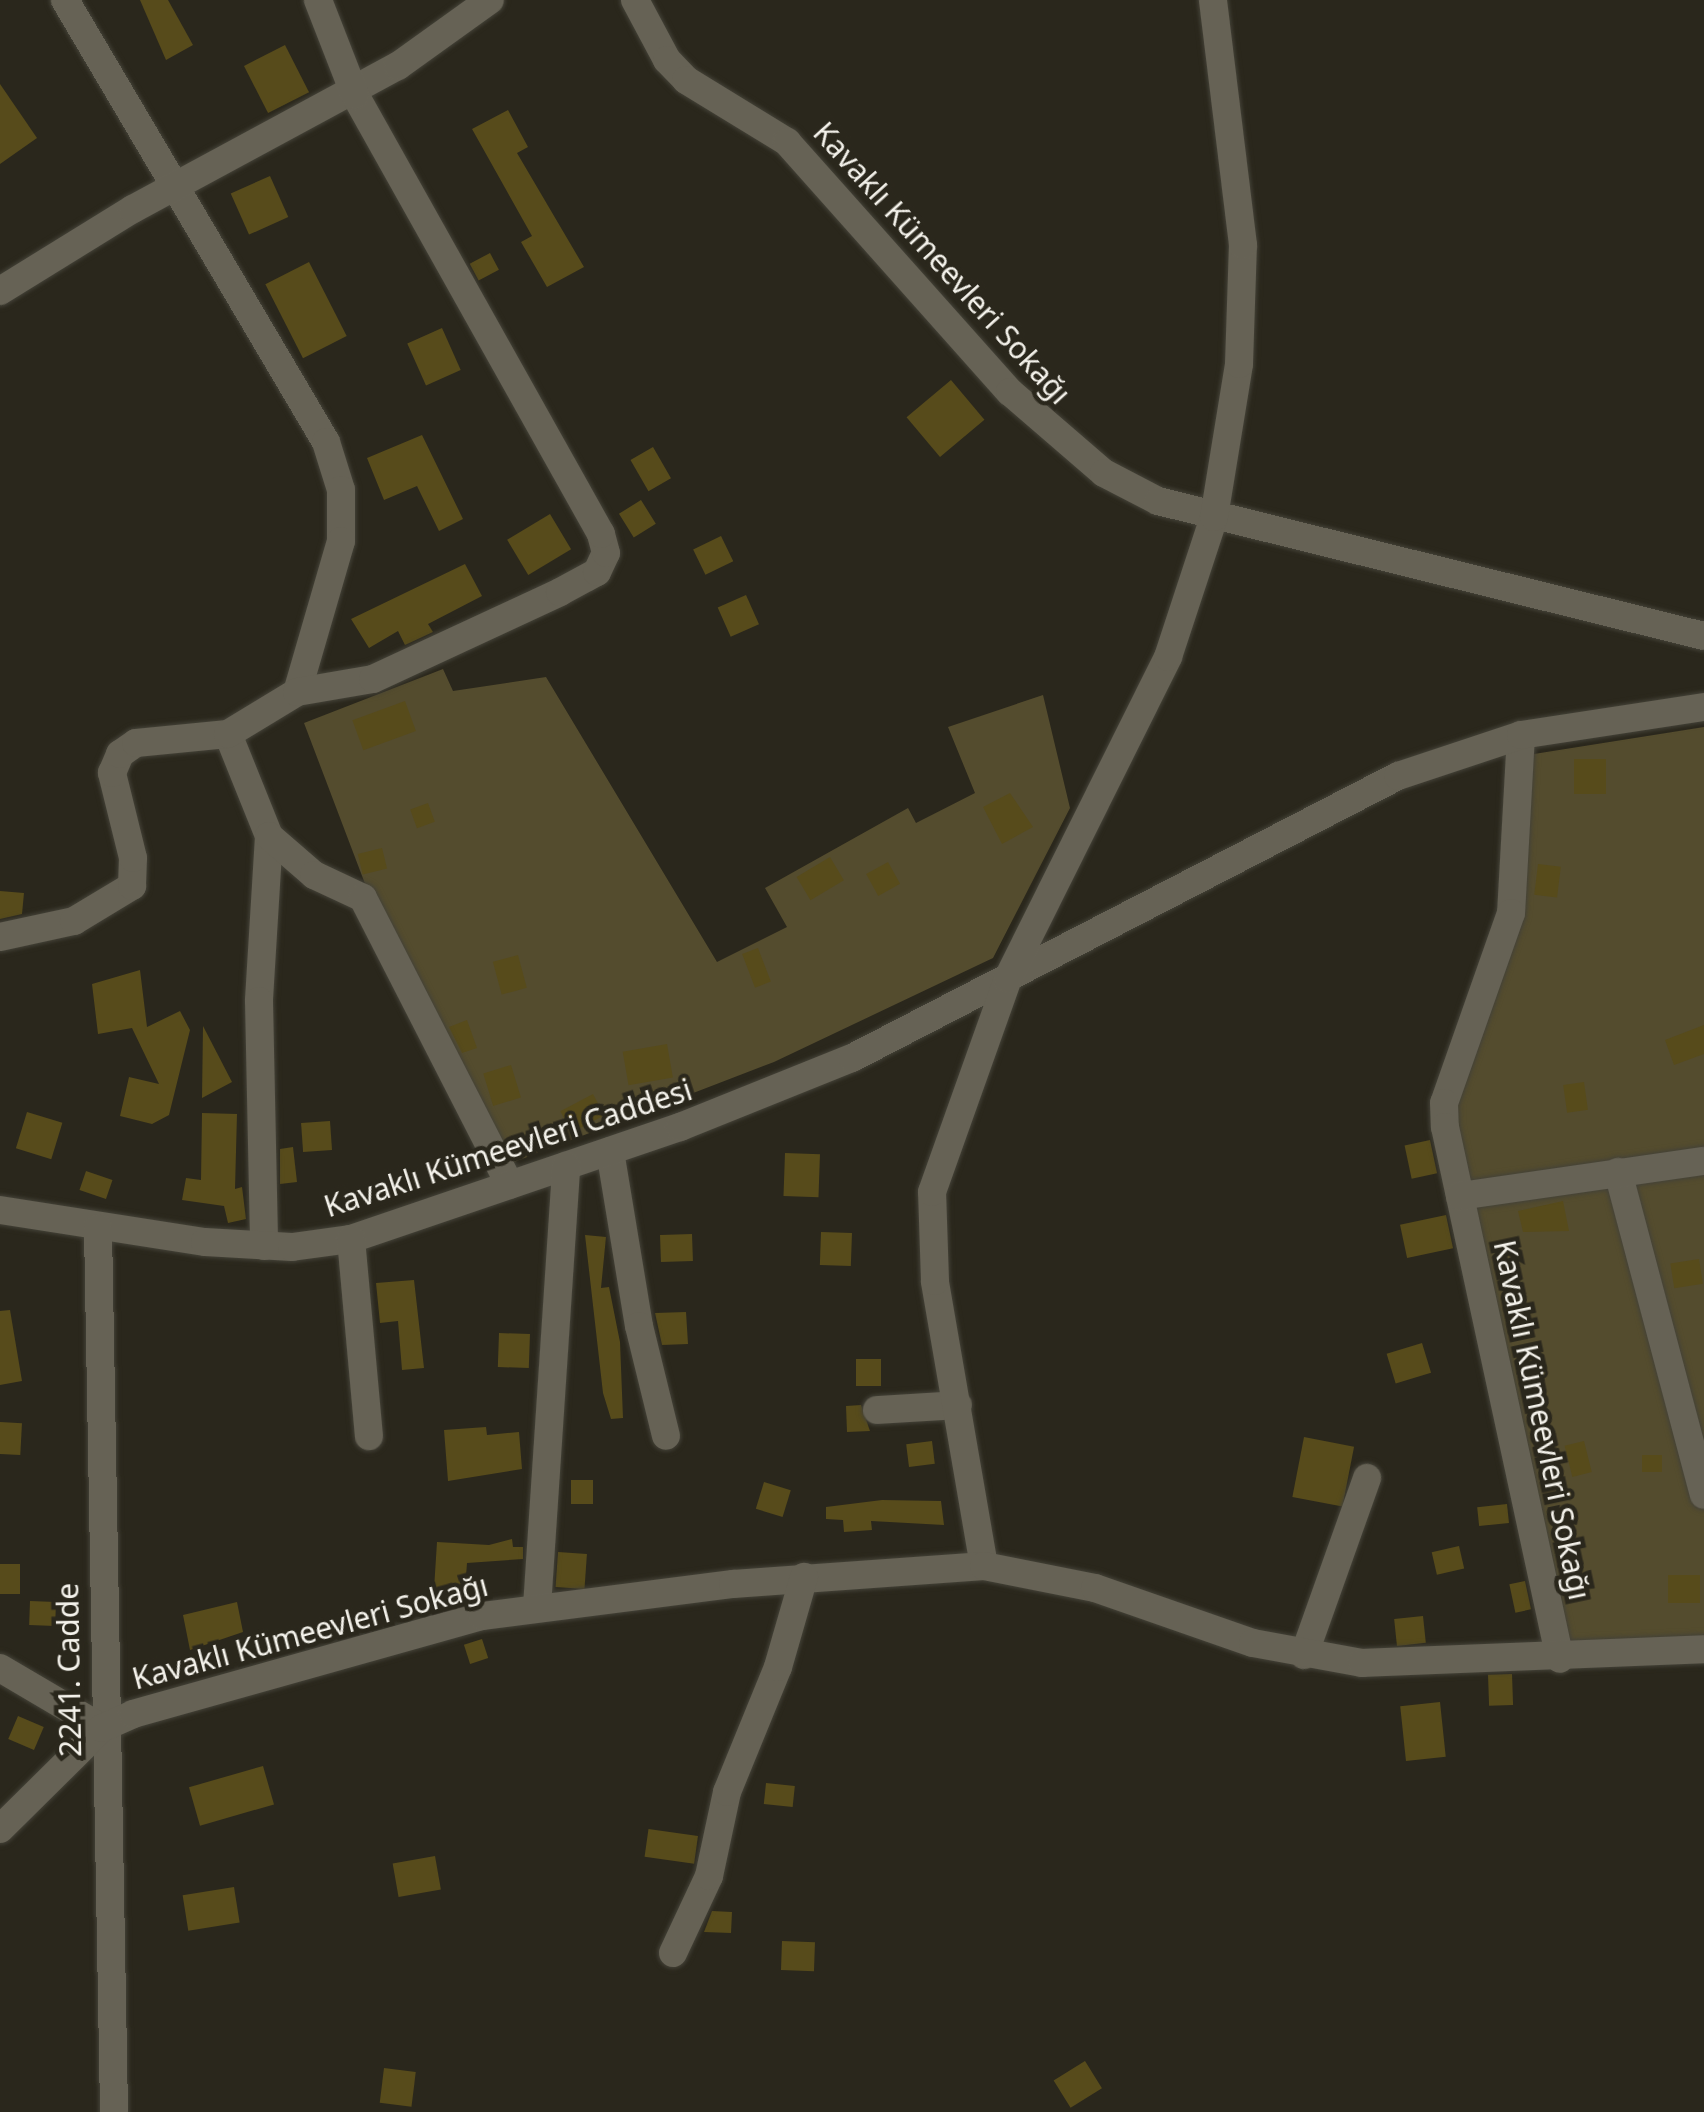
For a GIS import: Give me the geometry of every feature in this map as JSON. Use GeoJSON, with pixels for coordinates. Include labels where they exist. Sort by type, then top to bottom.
{"type":"FeatureCollection","features":[{"type":"Feature","properties":{"kind":"street"},"geometry":{"type":"LineString","coordinates":[[66,0],[326,442],[341,490],[342,541],[297,692]]}},
{"type":"Feature","properties":{"kind":"street"},"geometry":{"type":"LineString","coordinates":[[0,936],[74,921],[132,886],[133,858],[112,773],[120,754],[136,743],[228,734],[297,692],[373,679],[597,572],[606,553],[601,534],[354,92],[318,0]]}},
{"type":"Feature","properties":{"kind":"street"},"geometry":{"type":"LineString","coordinates":[[0,291],[174,188],[354,92],[490,0]]}},
{"type":"Feature","properties":{"kind":"street","name":"Kavaklı Kümeevleri Sokağı"},"geometry":{"type":"LineString","coordinates":[[635,0],[667,60],[686,80],[787,142],[1047,428],[1132,489],[1214,516],[1704,636]]}},
{"type":"Feature","properties":{"kind":"street"},"geometry":{"type":"LineString","coordinates":[[984,1566],[930,1240],[932,1192],[1008,978],[1168,657],[1214,516],[1238,364],[1243,245],[1214,0]]}},
{"type":"Feature","properties":{"kind":"street","name":"Kavaklı Kümeevleri Caddesi"},"geometry":{"type":"LineString","coordinates":[[0,1210],[98,1228],[264,1246],[351,1239],[610,1151],[852,1058],[1323,811],[1450,756],[1522,736],[1704,707]]}},
{"type":"Feature","properties":{"kind":"street"},"geometry":{"type":"LineString","coordinates":[[228,734],[269,836],[259,1001],[264,1246]]}},
{"type":"Feature","properties":{"kind":"street","name":"Kavaklı Kümeevleri Sokağı"},"geometry":{"type":"LineString","coordinates":[[1522,736],[1512,913],[1444,1103],[1460,1196],[1560,1659]]}},
{"type":"Feature","properties":{"kind":"street"},"geometry":{"type":"LineString","coordinates":[[269,836],[314,875],[363,898],[510,1186]]}},
{"type":"Feature","properties":{"kind":"street"},"geometry":{"type":"LineString","coordinates":[[610,1151],[639,1326],[666,1436]]}},
{"type":"Feature","properties":{"kind":"street"},"geometry":{"type":"LineString","coordinates":[[1460,1196],[1704,1161]]}},
{"type":"Feature","properties":{"kind":"street"},"geometry":{"type":"LineString","coordinates":[[538,1607],[566,1166]]}},
{"type":"Feature","properties":{"kind":"street"},"geometry":{"type":"LineString","coordinates":[[1618,1172],[1691,1406],[1704,1495]]}},
{"type":"Feature","properties":{"kind":"street","name":"2241. Cadde"},"geometry":{"type":"LineString","coordinates":[[98,1228],[102,1728],[114,2112]]}},
{"type":"Feature","properties":{"kind":"street"},"geometry":{"type":"LineString","coordinates":[[351,1239],[369,1436]]}},
{"type":"Feature","properties":{"kind":"street"},"geometry":{"type":"LineString","coordinates":[[877,1410],[958,1405]]}},
{"type":"Feature","properties":{"kind":"street"},"geometry":{"type":"LineString","coordinates":[[1304,1655],[1367,1478]]}},
{"type":"Feature","properties":{"kind":"street","name":"Kavaklı Kümeevleri Sokağı"},"geometry":{"type":"LineString","coordinates":[[102,1728],[168,1702],[428,1629],[538,1607],[804,1578],[984,1566],[1095,1588],[1304,1655],[1398,1664],[1704,1649]]}},
{"type":"Feature","properties":{"kind":"street"},"geometry":{"type":"LineString","coordinates":[[672,1953],[709,1876],[727,1792],[778,1667],[804,1578]]}},
{"type":"Feature","properties":{"kind":"street"},"geometry":{"type":"LineString","coordinates":[[0,1668],[102,1728],[0,1829]]}},
{"type":"Feature","properties":{"kind":"shaded area"},"geometry":{"type":"Polygon","coordinates":[[[443,669],[453,691],[546,677],[717,962],[787,927],[765,888],[908,808],[916,823],[975,793],[948,727],[1043,695],[1070,808],[993,958],[774,1062],[509,1164],[367,889],[304,723],[443,669]]]}},
{"type":"Feature","properties":{"kind":"shaded area"},"geometry":{"type":"Polygon","coordinates":[[[1704,727],[1704,1643],[1568,1648],[1454,1128],[1462,1080],[1515,940],[1534,754],[1704,727]]]}},
{"type":"Feature","properties":{"kind":"building"},"geometry":{"type":"Polygon","coordinates":[[[140,0],[168,0],[193,45],[166,60],[140,0]]]}},
{"type":"Feature","properties":{"kind":"building"},"geometry":{"type":"Polygon","coordinates":[[[285,45],[309,92],[268,113],[244,66],[285,45]]]}},
{"type":"Feature","properties":{"kind":"building"},"geometry":{"type":"Polygon","coordinates":[[[0,84],[37,138],[0,164],[0,84]]]}},
{"type":"Feature","properties":{"kind":"building"},"geometry":{"type":"Polygon","coordinates":[[[508,110],[528,147],[517,153],[584,267],[547,287],[521,242],[532,236],[472,129],[508,110]]]}},
{"type":"Feature","properties":{"kind":"building"},"geometry":{"type":"Polygon","coordinates":[[[270,176],[288,217],[249,235],[231,193],[270,176]]]}},
{"type":"Feature","properties":{"kind":"building"},"geometry":{"type":"Polygon","coordinates":[[[490,253],[499,270],[479,281],[470,264],[490,253]]]}},
{"type":"Feature","properties":{"kind":"building"},"geometry":{"type":"Polygon","coordinates":[[[309,262],[347,336],[303,358],[265,284],[309,262]]]}},
{"type":"Feature","properties":{"kind":"building"},"geometry":{"type":"Polygon","coordinates":[[[442,328],[461,370],[426,385],[407,343],[442,328]]]}},
{"type":"Feature","properties":{"kind":"building"},"geometry":{"type":"Polygon","coordinates":[[[951,380],[984,420],[940,457],[907,417],[951,380]]]}},
{"type":"Feature","properties":{"kind":"building"},"geometry":{"type":"Polygon","coordinates":[[[422,435],[463,519],[439,531],[417,486],[384,500],[367,458],[422,435]]]}},
{"type":"Feature","properties":{"kind":"building"},"geometry":{"type":"Polygon","coordinates":[[[653,447],[671,478],[648,491],[630,460],[653,447]]]}},
{"type":"Feature","properties":{"kind":"building"},"geometry":{"type":"Polygon","coordinates":[[[641,500],[656,524],[634,538],[619,514],[641,500]]]}},
{"type":"Feature","properties":{"kind":"building"},"geometry":{"type":"Polygon","coordinates":[[[550,514],[571,549],[528,575],[507,540],[550,514]]]}},
{"type":"Feature","properties":{"kind":"building"},"geometry":{"type":"Polygon","coordinates":[[[721,536],[733,561],[705,575],[693,550],[721,536]]]}},
{"type":"Feature","properties":{"kind":"building"},"geometry":{"type":"Polygon","coordinates":[[[465,564],[482,596],[428,624],[433,632],[405,645],[398,631],[369,648],[351,619],[465,564]]]}},
{"type":"Feature","properties":{"kind":"building"},"geometry":{"type":"Polygon","coordinates":[[[746,595],[759,624],[731,637],[718,608],[746,595]]]}},
{"type":"Feature","properties":{"kind":"building"},"geometry":{"type":"Polygon","coordinates":[[[405,701],[416,731],[363,750],[352,720],[405,701]]]}},
{"type":"Feature","properties":{"kind":"building"},"geometry":{"type":"Polygon","coordinates":[[[1574,759],[1606,759],[1606,794],[1574,794],[1574,759]]]}},
{"type":"Feature","properties":{"kind":"building"},"geometry":{"type":"Polygon","coordinates":[[[1010,793],[1033,827],[1002,844],[983,807],[1010,793]]]}},
{"type":"Feature","properties":{"kind":"building"},"geometry":{"type":"Polygon","coordinates":[[[428,803],[435,822],[417,828],[410,809],[428,803]]]}},
{"type":"Feature","properties":{"kind":"building"},"geometry":{"type":"Polygon","coordinates":[[[382,848],[387,868],[363,874],[358,854],[382,848]]]}},
{"type":"Feature","properties":{"kind":"building"},"geometry":{"type":"Polygon","coordinates":[[[830,857],[844,880],[810,900],[797,877],[830,857]]]}},
{"type":"Feature","properties":{"kind":"building"},"geometry":{"type":"Polygon","coordinates":[[[888,862],[900,884],[878,896],[866,874],[888,862]]]}},
{"type":"Feature","properties":{"kind":"building"},"geometry":{"type":"Polygon","coordinates":[[[1538,864],[1561,867],[1557,898],[1534,895],[1538,864]]]}},
{"type":"Feature","properties":{"kind":"building"},"geometry":{"type":"Polygon","coordinates":[[[0,891],[24,893],[22,914],[0,919],[0,891]]]}},
{"type":"Feature","properties":{"kind":"building"},"geometry":{"type":"Polygon","coordinates":[[[758,948],[771,982],[755,988],[742,954],[758,948]]]}},
{"type":"Feature","properties":{"kind":"building"},"geometry":{"type":"Polygon","coordinates":[[[518,955],[527,988],[502,995],[493,962],[518,955]]]}},
{"type":"Feature","properties":{"kind":"building"},"geometry":{"type":"Polygon","coordinates":[[[140,970],[147,1027],[180,1011],[190,1030],[169,1115],[152,1124],[120,1116],[129,1077],[159,1084],[132,1028],[98,1034],[92,984],[140,970]]]}},
{"type":"Feature","properties":{"kind":"building"},"geometry":{"type":"Polygon","coordinates":[[[467,1020],[477,1048],[462,1053],[449,1027],[467,1020]]]}},
{"type":"Feature","properties":{"kind":"building"},"geometry":{"type":"Polygon","coordinates":[[[1704,1025],[1704,1054],[1674,1065],[1665,1040],[1704,1025]]]}},
{"type":"Feature","properties":{"kind":"building"},"geometry":{"type":"Polygon","coordinates":[[[203,1026],[232,1082],[202,1098],[203,1026]]]}},
{"type":"Feature","properties":{"kind":"building"},"geometry":{"type":"Polygon","coordinates":[[[667,1044],[673,1077],[629,1085],[623,1052],[667,1044]]]}},
{"type":"Feature","properties":{"kind":"building"},"geometry":{"type":"Polygon","coordinates":[[[511,1065],[521,1098],[493,1106],[483,1073],[511,1065]]]}},
{"type":"Feature","properties":{"kind":"building"},"geometry":{"type":"Polygon","coordinates":[[[1584,1082],[1588,1110],[1567,1113],[1563,1085],[1584,1082]]]}},
{"type":"Feature","properties":{"kind":"building"},"geometry":{"type":"Polygon","coordinates":[[[593,1094],[604,1115],[572,1133],[560,1111],[593,1094]]]}},
{"type":"Feature","properties":{"kind":"building"},"geometry":{"type":"Polygon","coordinates":[[[27,1112],[62,1123],[51,1159],[16,1148],[27,1112]]]}},
{"type":"Feature","properties":{"kind":"building"},"geometry":{"type":"Polygon","coordinates":[[[202,1113],[237,1114],[235,1189],[242,1187],[246,1219],[228,1223],[224,1206],[182,1200],[186,1178],[201,1180],[202,1113]]]}},
{"type":"Feature","properties":{"kind":"building"},"geometry":{"type":"Polygon","coordinates":[[[330,1121],[332,1150],[303,1152],[301,1123],[330,1121]]]}},
{"type":"Feature","properties":{"kind":"building"},"geometry":{"type":"Polygon","coordinates":[[[1430,1140],[1437,1173],[1412,1179],[1405,1145],[1430,1140]]]}},
{"type":"Feature","properties":{"kind":"building"},"geometry":{"type":"Polygon","coordinates":[[[293,1147],[297,1182],[280,1184],[280,1149],[293,1147]]]}},
{"type":"Feature","properties":{"kind":"building"},"geometry":{"type":"Polygon","coordinates":[[[785,1153],[820,1154],[818,1197],[783,1196],[785,1153]]]}},
{"type":"Feature","properties":{"kind":"building"},"geometry":{"type":"Polygon","coordinates":[[[86,1171],[112,1180],[106,1199],[79,1190],[86,1171]]]}},
{"type":"Feature","properties":{"kind":"building"},"geometry":{"type":"Polygon","coordinates":[[[1563,1201],[1569,1231],[1523,1232],[1518,1211],[1563,1201]]]}},
{"type":"Feature","properties":{"kind":"building"},"geometry":{"type":"Polygon","coordinates":[[[1446,1215],[1453,1248],[1407,1258],[1400,1225],[1446,1215]]]}},
{"type":"Feature","properties":{"kind":"building"},"geometry":{"type":"Polygon","coordinates":[[[821,1232],[852,1233],[851,1266],[820,1265],[821,1232]]]}},
{"type":"Feature","properties":{"kind":"building"},"geometry":{"type":"Polygon","coordinates":[[[692,1234],[693,1261],[661,1262],[660,1235],[692,1234]]]}},
{"type":"Feature","properties":{"kind":"building"},"geometry":{"type":"Polygon","coordinates":[[[585,1235],[606,1237],[601,1288],[609,1287],[620,1342],[623,1418],[611,1419],[603,1393],[585,1235]]]}},
{"type":"Feature","properties":{"kind":"building"},"geometry":{"type":"Polygon","coordinates":[[[1699,1259],[1703,1284],[1674,1288],[1670,1264],[1699,1259]]]}},
{"type":"Feature","properties":{"kind":"building"},"geometry":{"type":"Polygon","coordinates":[[[414,1280],[424,1368],[402,1370],[398,1321],[380,1323],[376,1283],[414,1280]]]}},
{"type":"Feature","properties":{"kind":"building"},"geometry":{"type":"Polygon","coordinates":[[[10,1310],[22,1381],[0,1385],[0,1311],[10,1310]]]}},
{"type":"Feature","properties":{"kind":"building"},"geometry":{"type":"Polygon","coordinates":[[[686,1312],[688,1344],[662,1345],[655,1313],[686,1312]]]}},
{"type":"Feature","properties":{"kind":"building"},"geometry":{"type":"Polygon","coordinates":[[[499,1333],[530,1334],[529,1368],[498,1367],[499,1333]]]}},
{"type":"Feature","properties":{"kind":"building"},"geometry":{"type":"Polygon","coordinates":[[[1422,1343],[1431,1373],[1396,1383],[1387,1354],[1422,1343]]]}},
{"type":"Feature","properties":{"kind":"building"},"geometry":{"type":"Polygon","coordinates":[[[856,1359],[881,1359],[881,1386],[856,1386],[856,1359]]]}},
{"type":"Feature","properties":{"kind":"building"},"geometry":{"type":"Polygon","coordinates":[[[861,1405],[870,1431],[847,1432],[846,1406],[861,1405]]]}},
{"type":"Feature","properties":{"kind":"building"},"geometry":{"type":"Polygon","coordinates":[[[0,1422],[22,1423],[20,1455],[0,1454],[0,1422]]]}},
{"type":"Feature","properties":{"kind":"building"},"geometry":{"type":"Polygon","coordinates":[[[486,1427],[487,1435],[519,1432],[522,1469],[448,1481],[444,1430],[486,1427]]]}},
{"type":"Feature","properties":{"kind":"building"},"geometry":{"type":"Polygon","coordinates":[[[1304,1437],[1354,1447],[1342,1507],[1292,1497],[1304,1437]]]}},
{"type":"Feature","properties":{"kind":"building"},"geometry":{"type":"Polygon","coordinates":[[[932,1441],[935,1464],[909,1467],[906,1444],[932,1441]]]}},
{"type":"Feature","properties":{"kind":"building"},"geometry":{"type":"Polygon","coordinates":[[[1584,1441],[1592,1472],[1572,1477],[1565,1446],[1584,1441]]]}},
{"type":"Feature","properties":{"kind":"building"},"geometry":{"type":"Polygon","coordinates":[[[1642,1455],[1662,1455],[1662,1472],[1642,1472],[1642,1455]]]}},
{"type":"Feature","properties":{"kind":"building"},"geometry":{"type":"Polygon","coordinates":[[[571,1480],[593,1480],[593,1504],[571,1504],[571,1480]]]}},
{"type":"Feature","properties":{"kind":"building"},"geometry":{"type":"Polygon","coordinates":[[[764,1482],[791,1490],[783,1517],[756,1509],[764,1482]]]}},
{"type":"Feature","properties":{"kind":"building"},"geometry":{"type":"Polygon","coordinates":[[[882,1500],[941,1501],[944,1525],[871,1521],[872,1530],[844,1532],[843,1520],[826,1519],[826,1507],[882,1500]]]}},
{"type":"Feature","properties":{"kind":"building"},"geometry":{"type":"Polygon","coordinates":[[[1507,1504],[1509,1523],[1479,1526],[1477,1507],[1507,1504]]]}},
{"type":"Feature","properties":{"kind":"building"},"geometry":{"type":"Polygon","coordinates":[[[512,1539],[513,1547],[523,1547],[523,1559],[467,1563],[465,1590],[434,1589],[437,1542],[489,1545],[512,1539]]]}},
{"type":"Feature","properties":{"kind":"building"},"geometry":{"type":"Polygon","coordinates":[[[1459,1546],[1464,1568],[1437,1575],[1432,1552],[1459,1546]]]}},
{"type":"Feature","properties":{"kind":"building"},"geometry":{"type":"Polygon","coordinates":[[[558,1552],[587,1554],[584,1589],[556,1587],[558,1552]]]}},
{"type":"Feature","properties":{"kind":"building"},"geometry":{"type":"Polygon","coordinates":[[[0,1564],[20,1564],[20,1594],[0,1594],[0,1564]]]}},
{"type":"Feature","properties":{"kind":"building"},"geometry":{"type":"Polygon","coordinates":[[[1668,1575],[1700,1575],[1700,1603],[1668,1603],[1668,1575]]]}},
{"type":"Feature","properties":{"kind":"building"},"geometry":{"type":"Polygon","coordinates":[[[1525,1581],[1531,1609],[1515,1613],[1509,1584],[1525,1581]]]}},
{"type":"Feature","properties":{"kind":"building"},"geometry":{"type":"Polygon","coordinates":[[[30,1601],[56,1602],[55,1626],[29,1625],[30,1601]]]}},
{"type":"Feature","properties":{"kind":"building"},"geometry":{"type":"Polygon","coordinates":[[[237,1602],[243,1632],[190,1650],[183,1615],[237,1602]]]}},
{"type":"Feature","properties":{"kind":"building"},"geometry":{"type":"Polygon","coordinates":[[[1423,1616],[1426,1643],[1397,1646],[1394,1619],[1423,1616]]]}},
{"type":"Feature","properties":{"kind":"building"},"geometry":{"type":"Polygon","coordinates":[[[482,1639],[488,1658],[470,1664],[464,1645],[482,1639]]]}},
{"type":"Feature","properties":{"kind":"building"},"geometry":{"type":"Polygon","coordinates":[[[1512,1674],[1513,1705],[1489,1706],[1488,1675],[1512,1674]]]}},
{"type":"Feature","properties":{"kind":"building"},"geometry":{"type":"Polygon","coordinates":[[[1440,1702],[1446,1757],[1406,1761],[1400,1706],[1440,1702]]]}},
{"type":"Feature","properties":{"kind":"building"},"geometry":{"type":"Polygon","coordinates":[[[18,1716],[44,1727],[34,1750],[8,1739],[18,1716]]]}},
{"type":"Feature","properties":{"kind":"building"},"geometry":{"type":"Polygon","coordinates":[[[263,1766],[274,1804],[200,1826],[189,1787],[263,1766]]]}},
{"type":"Feature","properties":{"kind":"building"},"geometry":{"type":"Polygon","coordinates":[[[766,1783],[795,1786],[793,1807],[764,1804],[766,1783]]]}},
{"type":"Feature","properties":{"kind":"building"},"geometry":{"type":"Polygon","coordinates":[[[648,1829],[698,1836],[694,1864],[645,1857],[648,1829]]]}},
{"type":"Feature","properties":{"kind":"building"},"geometry":{"type":"Polygon","coordinates":[[[435,1856],[441,1889],[399,1897],[393,1863],[435,1856]]]}},
{"type":"Feature","properties":{"kind":"building"},"geometry":{"type":"Polygon","coordinates":[[[234,1887],[240,1923],[188,1931],[183,1895],[234,1887]]]}},
{"type":"Feature","properties":{"kind":"building"},"geometry":{"type":"Polygon","coordinates":[[[712,1911],[732,1912],[731,1933],[704,1932],[712,1911]]]}},
{"type":"Feature","properties":{"kind":"building"},"geometry":{"type":"Polygon","coordinates":[[[782,1941],[815,1942],[814,1971],[781,1970],[782,1941]]]}},
{"type":"Feature","properties":{"kind":"building"},"geometry":{"type":"Polygon","coordinates":[[[1085,2061],[1102,2088],[1071,2108],[1054,2081],[1085,2061]]]}},
{"type":"Feature","properties":{"kind":"building"},"geometry":{"type":"Polygon","coordinates":[[[384,2068],[416,2072],[411,2107],[380,2103],[384,2068]]]}}]}
